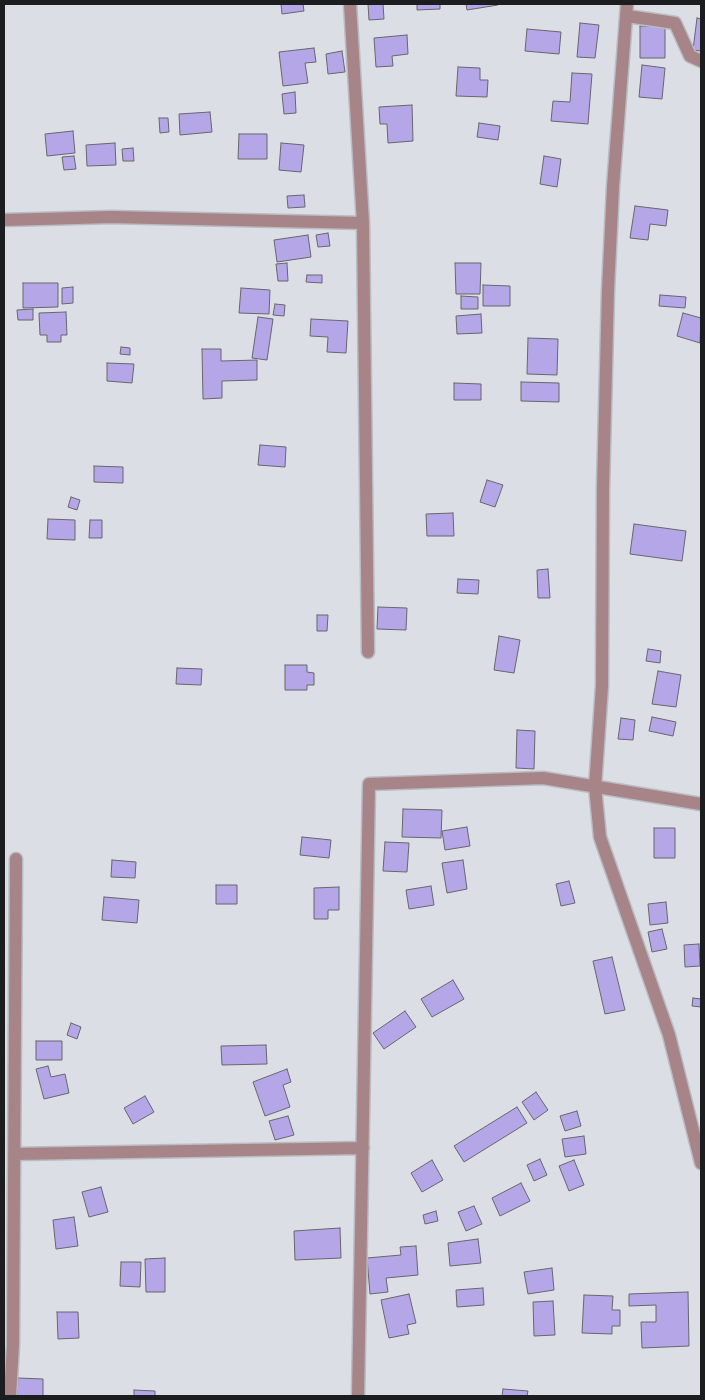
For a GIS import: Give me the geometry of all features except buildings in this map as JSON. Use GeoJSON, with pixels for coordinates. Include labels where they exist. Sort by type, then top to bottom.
{"type":"FeatureCollection","features":[{"type":"Feature","properties":{"kind":"street"},"geometry":{"type":"LineString","coordinates":[[350,4],[362,223],[368,652]]}},
{"type":"Feature","properties":{"kind":"street"},"geometry":{"type":"LineString","coordinates":[[701,61],[690,56],[675,23],[627,10],[613,187],[608,290],[603,488],[602,686],[595,787],[600,837],[669,1035],[701,1164]]}},
{"type":"Feature","properties":{"kind":"street"},"geometry":{"type":"LineString","coordinates":[[4,220],[111,217],[362,223]]}},
{"type":"Feature","properties":{"kind":"street"},"geometry":{"type":"LineString","coordinates":[[358,1396],[369,784],[543,778],[701,804]]}},
{"type":"Feature","properties":{"kind":"street"},"geometry":{"type":"LineString","coordinates":[[10,1396],[8,1344],[14,1154],[16,860]]}},
{"type":"Feature","properties":{"kind":"street"},"geometry":{"type":"LineString","coordinates":[[14,1154],[363,1148]]}}]}
